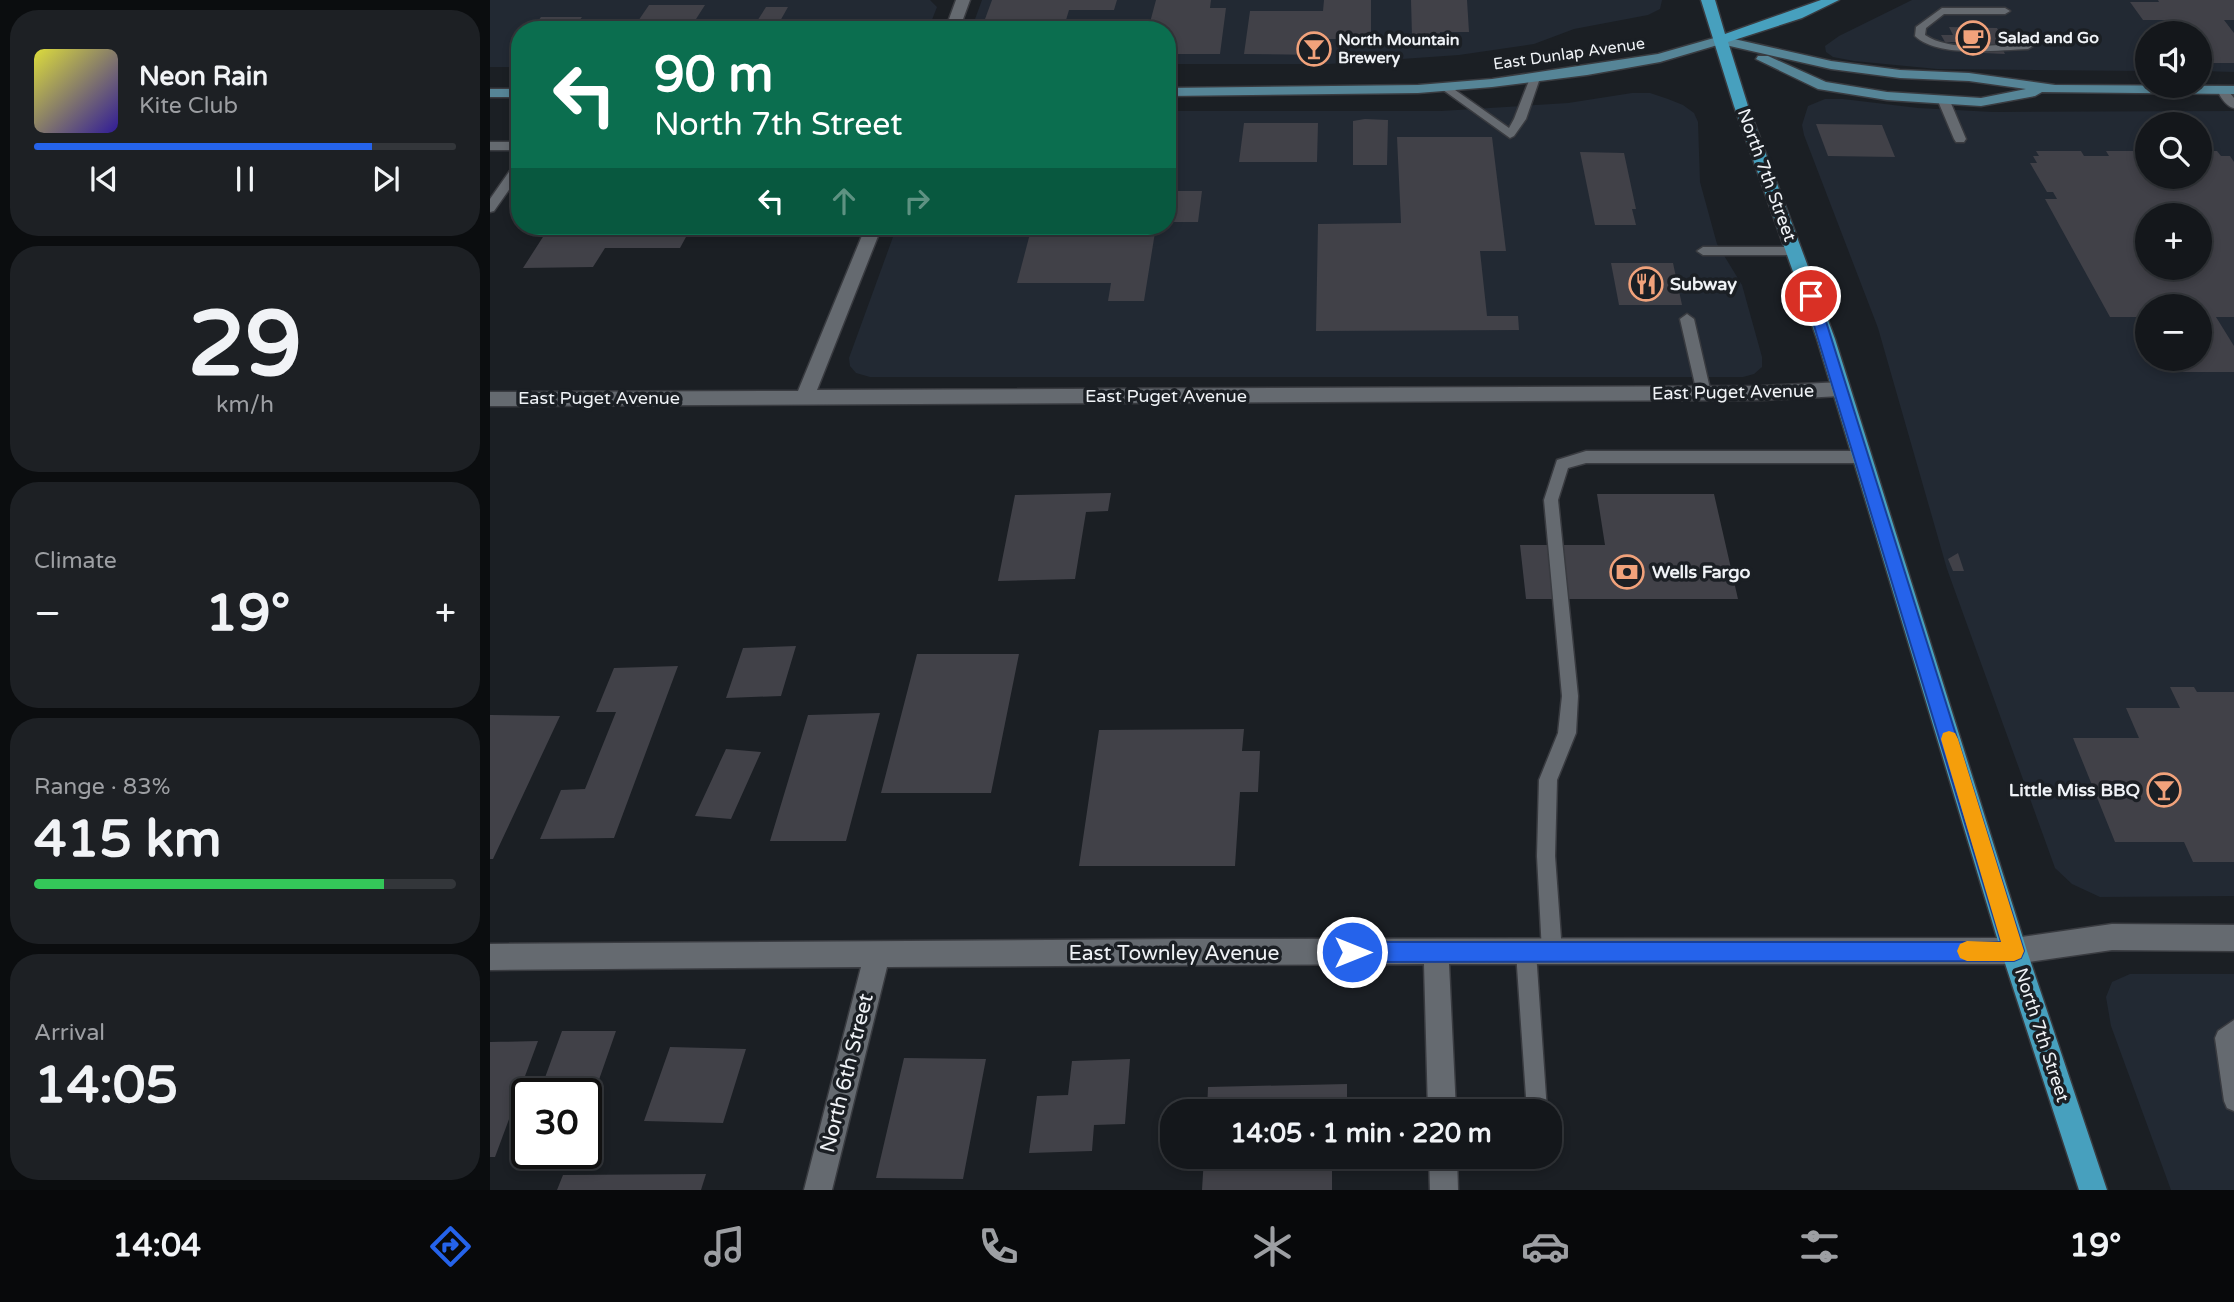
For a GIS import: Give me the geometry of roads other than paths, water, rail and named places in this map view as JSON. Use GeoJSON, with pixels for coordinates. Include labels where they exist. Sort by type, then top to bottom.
{"type":"FeatureCollection","features":[{"type":"Feature","properties":{"kind":"main road","name":"North 7th Street"},"geometry":{"type":"LineString","coordinates":[[1708,0],[1741,106],[1795,251],[1841,389],[2014,951],[2093,1190]]}},
{"type":"Feature","properties":{"kind":"main road"},"geometry":{"type":"LineString","coordinates":[[1721,40],[1797,15],[1832,0]]}},
{"type":"Feature","properties":{"kind":"street"},"geometry":{"type":"LineString","coordinates":[[955,21],[963,0]]}},
{"type":"Feature","properties":{"kind":"street","name":"East Dunlap Avenue"},"geometry":{"type":"LineString","coordinates":[[1721,40],[1823,86],[1944,101],[1981,102],[2054,89]]}},
{"type":"Feature","properties":{"kind":"street","name":"East Dunlap Avenue"},"geometry":{"type":"LineString","coordinates":[[1176,92],[1444,87],[1587,71],[1660,58],[1721,40],[1831,65],[1900,74],[1969,77],[2054,89],[2228,90]]}},
{"type":"Feature","properties":{"kind":"street"},"geometry":{"type":"LineString","coordinates":[[490,93],[511,93]]}},
{"type":"Feature","properties":{"kind":"street"},"geometry":{"type":"LineString","coordinates":[[805,397],[870,235]]}},
{"type":"Feature","properties":{"kind":"street","name":"East Puget Avenue"},"geometry":{"type":"LineString","coordinates":[[490,399],[1704,393],[1841,389]]}},
{"type":"Feature","properties":{"kind":"street","name":"East Townley Avenue"},"geometry":{"type":"LineString","coordinates":[[490,957],[1436,951],[2014,951],[2112,937],[2234,938]]}},
{"type":"Feature","properties":{"kind":"street"},"geometry":{"type":"LineString","coordinates":[[1436,951],[1442,1099]]}},
{"type":"Feature","properties":{"kind":"street","name":"North 6th Street"},"geometry":{"type":"LineString","coordinates":[[818,1190],[877,956]]}},
{"type":"Feature","properties":{"kind":"street"},"geometry":{"type":"LineString","coordinates":[[1443,1169],[1444,1190]]}},
{"type":"Feature","properties":{"kind":"lane"},"geometry":{"type":"LineString","coordinates":[[2005,11],[1942,11],[1921,27],[1920,36],[1924,41],[1942,46],[2028,46]]}},
{"type":"Feature","properties":{"kind":"lane"},"geometry":{"type":"LineString","coordinates":[[1444,87],[1510,134],[1520,119],[1535,78]]}},
{"type":"Feature","properties":{"kind":"lane"},"geometry":{"type":"LineString","coordinates":[[2228,90],[2234,105]]}},
{"type":"Feature","properties":{"kind":"lane"},"geometry":{"type":"LineString","coordinates":[[1944,101],[1961,139]]}},
{"type":"Feature","properties":{"kind":"lane"},"geometry":{"type":"LineString","coordinates":[[490,146],[511,146]]}},
{"type":"Feature","properties":{"kind":"lane"},"geometry":{"type":"LineString","coordinates":[[490,208],[496,190],[511,174]]}},
{"type":"Feature","properties":{"kind":"lane"},"geometry":{"type":"LineString","coordinates":[[1703,251],[1795,251]]}},
{"type":"Feature","properties":{"kind":"lane"},"geometry":{"type":"LineString","coordinates":[[1687,318],[1704,393]]}},
{"type":"Feature","properties":{"kind":"lane"},"geometry":{"type":"LineString","coordinates":[[1552,952],[1546,856],[1548,780],[1567,733],[1570,696],[1550,500],[1562,464],[1586,457],[1863,457]]}},
{"type":"Feature","properties":{"kind":"lane"},"geometry":{"type":"LineString","coordinates":[[1526,952],[1537,1099]]}},
{"type":"Feature","properties":{"kind":"lane"},"geometry":{"type":"LineString","coordinates":[[2234,1030],[2225,1038],[2234,1101]]}},
{"type":"Feature","properties":{"kind":"place","name":"Salad and Go"},"geometry":{"type":"Point","coordinates":[1973,38]}},
{"type":"Feature","properties":{"kind":"place","name":"North Mountain Brewery"},"geometry":{"type":"Point","coordinates":[1314,49]}},
{"type":"Feature","properties":{"kind":"place","name":"Subway"},"geometry":{"type":"Point","coordinates":[1646,284]}},
{"type":"Feature","properties":{"kind":"place","name":"Wells Fargo"},"geometry":{"type":"Point","coordinates":[1627,572]}},
{"type":"Feature","properties":{"kind":"place","name":"Little Miss BBQ"},"geometry":{"type":"Point","coordinates":[2164,790]}}]}
